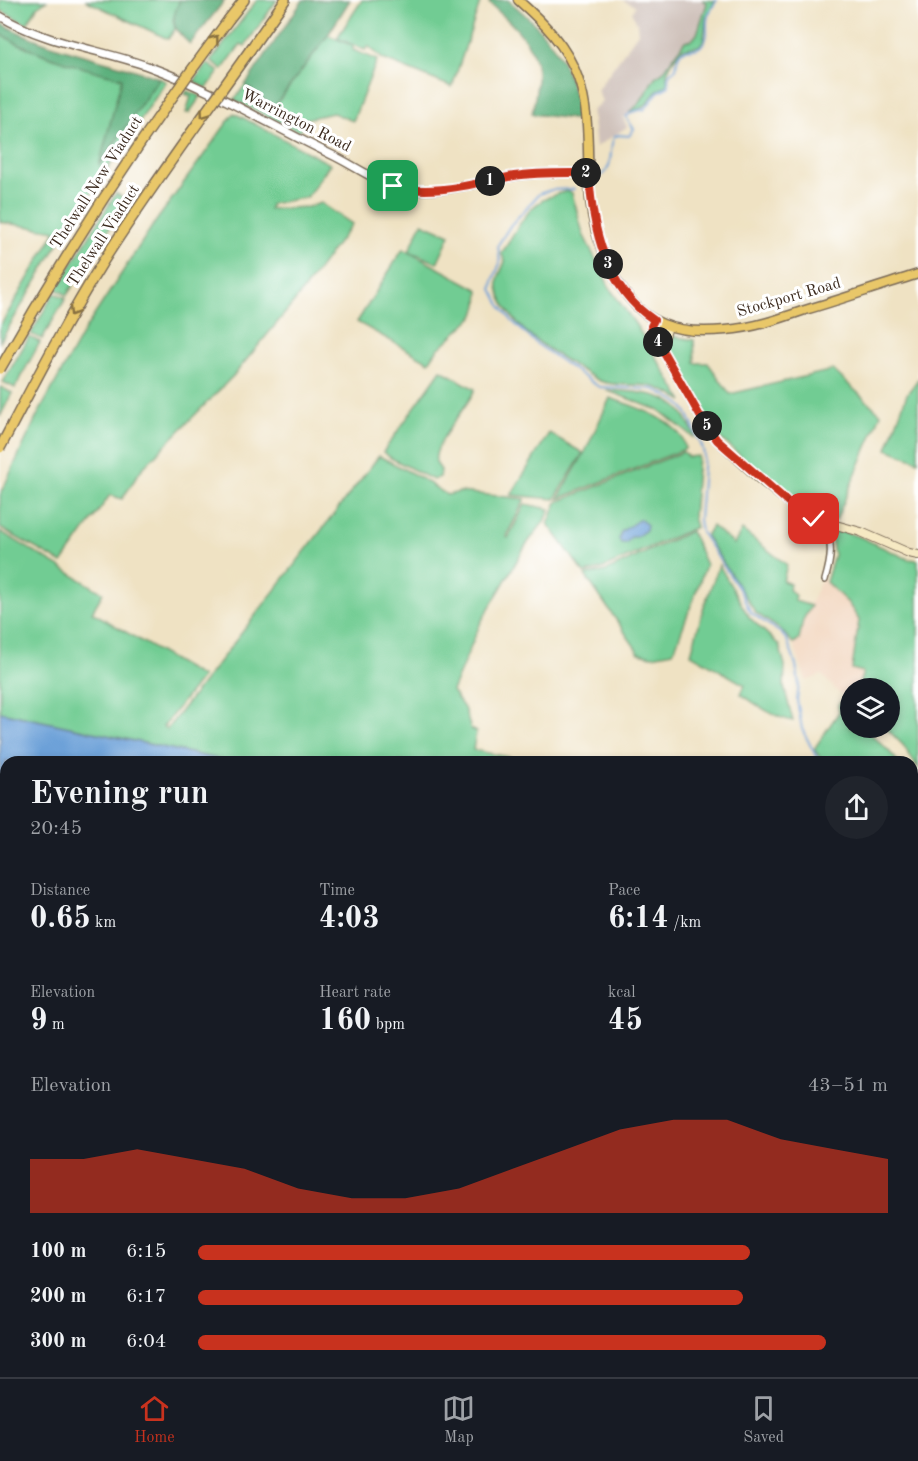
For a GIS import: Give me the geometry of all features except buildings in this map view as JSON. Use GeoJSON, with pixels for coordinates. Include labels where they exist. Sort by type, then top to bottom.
{"type":"FeatureCollection","features":[{"type":"Feature","properties":{"kind":"highway","name":"Thelwall New Viaduct"},"geometry":{"type":"LineString","coordinates":[[0,369],[105,194],[160,114],[244,0]]}},
{"type":"Feature","properties":{"kind":"highway","name":"Thelwall Viaduct"},"geometry":{"type":"LineString","coordinates":[[0,448],[57,339],[104,261],[285,0]]}},
{"type":"Feature","properties":{"kind":"main road","name":"Stockport Road"},"geometry":{"type":"LineString","coordinates":[[518,0],[540,19],[566,52],[579,79],[587,125],[592,214],[601,249],[617,280],[645,314],[668,326],[710,332],[754,326],[918,274]]}},
{"type":"Feature","properties":{"kind":"main road"},"geometry":{"type":"LineString","coordinates":[[654,320],[652,330],[700,416],[726,450],[808,516],[861,532],[918,555]]}},
{"type":"Feature","properties":{"kind":"main road"},"geometry":{"type":"LineString","coordinates":[[662,348],[668,326]]}},
{"type":"Feature","properties":{"kind":"street","name":"Warrington Road"},"geometry":{"type":"LineString","coordinates":[[0,16],[43,36],[163,73],[236,106],[380,180],[403,189],[434,190],[516,176],[589,173]]}},
{"type":"Feature","properties":{"kind":"street"},"geometry":{"type":"LineString","coordinates":[[825,580],[831,558],[831,545],[826,523]]}},
{"type":"Feature","properties":{"kind":"shaded area"},"geometry":{"type":"Polygon","coordinates":[[[622,0],[702,0],[707,3],[697,34],[693,39],[685,41],[663,72],[655,77],[639,104],[623,118],[627,127],[596,147],[592,111],[602,101],[597,90],[638,33],[637,23],[632,13],[635,6],[622,0]]]}},
{"type":"Feature","properties":{"kind":"shaded area"},"geometry":{"type":"Polygon","coordinates":[[[822,578],[848,603],[859,620],[852,668],[863,671],[861,678],[840,678],[840,694],[822,675],[806,681],[793,643],[799,640],[803,620],[822,578]]]}},
{"type":"Feature","properties":{"kind":"green space"},"geometry":{"type":"Polygon","coordinates":[[[0,0],[47,0],[37,7],[27,24],[0,10],[0,0]]]}},
{"type":"Feature","properties":{"kind":"green space"},"geometry":{"type":"Polygon","coordinates":[[[85,0],[180,0],[173,20],[175,29],[168,39],[85,0]]]}},
{"type":"Feature","properties":{"kind":"green space"},"geometry":{"type":"Polygon","coordinates":[[[180,0],[225,0],[190,44],[174,25],[180,0]]]}},
{"type":"Feature","properties":{"kind":"green space"},"geometry":{"type":"Polygon","coordinates":[[[257,0],[277,0],[245,46],[241,44],[222,70],[211,61],[257,0]]]}},
{"type":"Feature","properties":{"kind":"green space"},"geometry":{"type":"Polygon","coordinates":[[[303,0],[350,0],[328,35],[274,107],[245,85],[303,0]]]}},
{"type":"Feature","properties":{"kind":"green space"},"geometry":{"type":"Polygon","coordinates":[[[362,0],[481,0],[452,87],[383,59],[368,46],[365,50],[337,38],[362,0]]]}},
{"type":"Feature","properties":{"kind":"green space"},"geometry":{"type":"Polygon","coordinates":[[[490,0],[508,0],[548,39],[565,66],[580,120],[532,114],[537,82],[535,60],[520,33],[489,3],[490,0]]]}},
{"type":"Feature","properties":{"kind":"green space"},"geometry":{"type":"Polygon","coordinates":[[[702,0],[715,1],[706,18],[704,40],[699,46],[682,49],[668,70],[668,84],[657,91],[646,105],[629,112],[639,104],[655,77],[663,72],[685,41],[693,39],[697,34],[707,3],[702,0]]]}},
{"type":"Feature","properties":{"kind":"green space"},"geometry":{"type":"Polygon","coordinates":[[[0,23],[58,47],[159,78],[99,166],[122,78],[29,49],[0,34],[0,23]]]}},
{"type":"Feature","properties":{"kind":"green space"},"geometry":{"type":"Polygon","coordinates":[[[0,34],[60,60],[122,78],[100,164],[159,78],[166,82],[64,234],[0,342],[0,326],[56,231],[0,222],[0,34]]]}},
{"type":"Feature","properties":{"kind":"green space"},"geometry":{"type":"Polygon","coordinates":[[[328,35],[353,46],[353,50],[377,60],[353,121],[333,113],[306,119],[299,132],[234,100],[245,85],[274,107],[328,35]]]}},
{"type":"Feature","properties":{"kind":"green space"},"geometry":{"type":"Polygon","coordinates":[[[207,63],[219,72],[207,88],[194,82],[207,63]]]}},
{"type":"Feature","properties":{"kind":"green space"},"geometry":{"type":"Polygon","coordinates":[[[187,91],[201,96],[189,113],[186,113],[191,96],[185,94],[187,91]]]}},
{"type":"Feature","properties":{"kind":"green space"},"geometry":{"type":"Polygon","coordinates":[[[234,113],[330,164],[307,197],[271,204],[269,209],[308,207],[321,203],[352,224],[295,301],[234,375],[141,470],[122,499],[110,495],[62,563],[0,528],[0,495],[37,416],[84,331],[151,228],[234,113]]]}},
{"type":"Feature","properties":{"kind":"green space"},"geometry":{"type":"Polygon","coordinates":[[[569,191],[572,193],[583,234],[611,290],[636,325],[683,401],[654,387],[612,384],[594,378],[540,344],[509,313],[498,287],[505,261],[501,253],[530,210],[542,200],[569,191]]]}},
{"type":"Feature","properties":{"kind":"green space"},"geometry":{"type":"Polygon","coordinates":[[[116,193],[127,201],[67,295],[56,289],[116,193]]]}},
{"type":"Feature","properties":{"kind":"green space"},"geometry":{"type":"Polygon","coordinates":[[[422,223],[450,235],[437,263],[409,251],[422,223]]]}},
{"type":"Feature","properties":{"kind":"green space"},"geometry":{"type":"Polygon","coordinates":[[[403,249],[479,290],[475,315],[437,350],[429,362],[357,322],[403,249]]]}},
{"type":"Feature","properties":{"kind":"green space"},"geometry":{"type":"Polygon","coordinates":[[[54,293],[66,298],[42,339],[31,334],[54,293]]]}},
{"type":"Feature","properties":{"kind":"green space"},"geometry":{"type":"Polygon","coordinates":[[[667,335],[694,340],[695,363],[708,363],[730,394],[833,370],[881,414],[836,520],[805,508],[790,499],[792,496],[789,494],[787,496],[720,438],[664,345],[667,335]]]}},
{"type":"Feature","properties":{"kind":"green space"},"geometry":{"type":"Polygon","coordinates":[[[29,337],[40,342],[15,388],[3,382],[29,337]]]}},
{"type":"Feature","properties":{"kind":"green space"},"geometry":{"type":"Polygon","coordinates":[[[441,370],[475,389],[439,446],[436,462],[441,470],[440,477],[433,480],[383,452],[441,370]]]}},
{"type":"Feature","properties":{"kind":"green space"},"geometry":{"type":"Polygon","coordinates":[[[918,379],[918,461],[887,449],[907,394],[918,379]]]}},
{"type":"Feature","properties":{"kind":"green space"},"geometry":{"type":"Polygon","coordinates":[[[0,388],[12,393],[0,417],[0,388]]]}},
{"type":"Feature","properties":{"kind":"green space"},"geometry":{"type":"Polygon","coordinates":[[[606,390],[652,395],[672,403],[687,420],[694,438],[660,411],[606,390]]]}},
{"type":"Feature","properties":{"kind":"green space"},"geometry":{"type":"Polygon","coordinates":[[[610,398],[667,422],[682,439],[685,449],[558,499],[586,450],[610,398]]]}},
{"type":"Feature","properties":{"kind":"green space"},"geometry":{"type":"Polygon","coordinates":[[[549,433],[583,453],[555,499],[511,495],[549,433]]]}},
{"type":"Feature","properties":{"kind":"green space"},"geometry":{"type":"Polygon","coordinates":[[[683,452],[688,457],[698,456],[693,517],[696,527],[601,569],[584,573],[548,524],[557,502],[683,452]]]}},
{"type":"Feature","properties":{"kind":"green space"},"geometry":{"type":"Polygon","coordinates":[[[379,456],[421,478],[447,495],[460,492],[525,499],[506,537],[508,538],[525,504],[550,509],[481,622],[452,691],[464,708],[471,729],[476,732],[473,750],[503,756],[204,756],[0,712],[0,531],[103,593],[92,612],[202,677],[163,727],[167,729],[379,456]]]}},
{"type":"Feature","properties":{"kind":"green space"},"geometry":{"type":"Polygon","coordinates":[[[712,526],[734,544],[742,530],[787,565],[783,581],[790,584],[789,589],[795,596],[795,601],[811,606],[803,620],[799,640],[793,643],[781,630],[756,613],[706,536],[712,526]]]}},
{"type":"Feature","properties":{"kind":"green space"},"geometry":{"type":"Polygon","coordinates":[[[835,529],[860,537],[908,559],[918,560],[918,756],[910,756],[896,738],[900,738],[900,678],[861,678],[863,672],[852,669],[859,620],[848,603],[826,582],[834,555],[831,535],[835,529]]]}},
{"type":"Feature","properties":{"kind":"green space"},"geometry":{"type":"Polygon","coordinates":[[[691,531],[706,565],[676,646],[673,652],[652,656],[639,653],[585,575],[606,571],[691,531]]]}},
{"type":"Feature","properties":{"kind":"green space"},"geometry":{"type":"Polygon","coordinates":[[[719,565],[749,617],[779,645],[785,665],[784,687],[793,721],[772,714],[753,702],[741,694],[745,685],[691,654],[704,606],[719,565]]]}},
{"type":"Feature","properties":{"kind":"green space"},"geometry":{"type":"Polygon","coordinates":[[[840,702],[840,738],[875,738],[893,756],[819,756],[814,749],[839,712],[840,702]]]}},
{"type":"Feature","properties":{"kind":"water"},"geometry":{"type":"Polygon","coordinates":[[[640,519],[647,525],[646,530],[636,537],[631,537],[626,543],[621,543],[619,539],[621,532],[640,519]]]}},
{"type":"Feature","properties":{"kind":"water"},"geometry":{"type":"Polygon","coordinates":[[[0,712],[203,756],[0,756],[0,712]]]}},
{"type":"Feature","properties":{"kind":"waterway"},"geometry":{"type":"LineString","coordinates":[[596,179],[607,170],[614,137],[629,136],[634,129],[626,117],[632,112],[645,109],[658,92],[669,86],[669,76],[676,69],[677,60],[683,51],[699,48],[703,44],[706,38],[707,19],[717,0]]}},
{"type":"Feature","properties":{"kind":"waterway"},"geometry":{"type":"LineString","coordinates":[[574,189],[551,190],[539,194],[510,226],[498,245],[500,263],[492,289],[512,321],[537,344],[599,387],[653,389],[676,401],[684,409],[704,455],[699,520],[701,532],[739,589],[751,613],[781,633],[787,640],[796,665],[799,684],[797,700],[802,729],[816,756]]}},
{"type":"Feature","properties":{"kind":"route"},"geometry":{"type":"LineString","coordinates":[[393,186],[413,190],[434,190],[516,176],[589,173],[592,214],[601,249],[617,280],[630,298],[654,320],[651,326],[653,334],[700,416],[726,450],[788,502],[814,519]]}}]}
